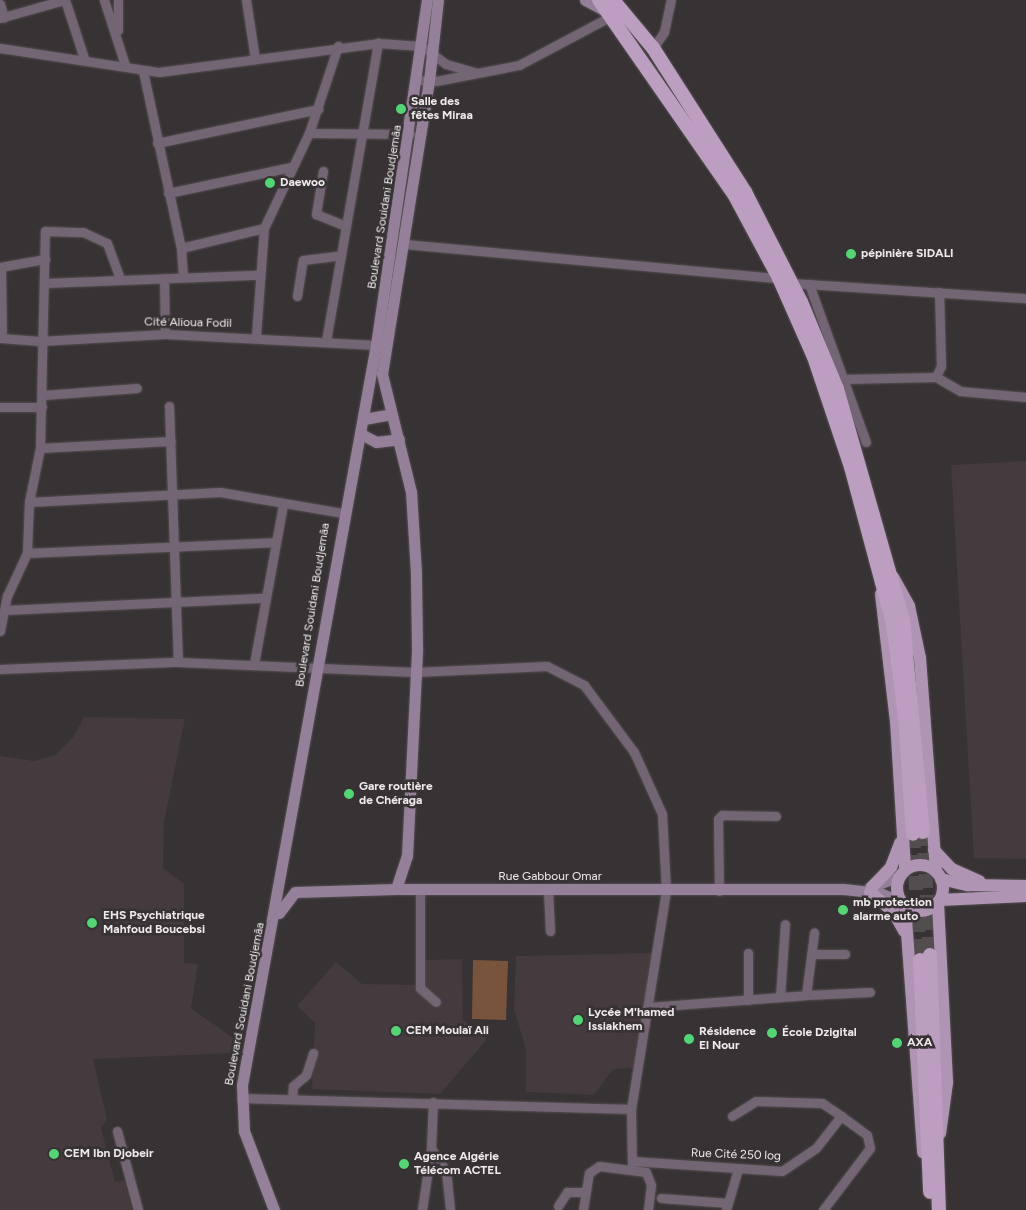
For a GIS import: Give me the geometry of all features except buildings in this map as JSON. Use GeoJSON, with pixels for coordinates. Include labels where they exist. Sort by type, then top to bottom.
{"type":"FeatureCollection","features":[{"type":"Feature","properties":{"kind":"highway"},"geometry":{"type":"LineString","coordinates":[[599,0],[613,6],[653,48],[745,192],[792,283],[850,426],[887,576],[901,671],[913,834]]}},
{"type":"Feature","properties":{"kind":"highway"},"geometry":{"type":"LineString","coordinates":[[613,6],[718,168],[779,278],[836,421],[887,576]]}},
{"type":"Feature","properties":{"kind":"highway"},"geometry":{"type":"LineString","coordinates":[[930,1210],[925,958],[940,1134],[939,1210]]}},
{"type":"Feature","properties":{"kind":"main road","name":"Boulevard Souidani Boudjemâa"},"geometry":{"type":"LineString","coordinates":[[274,1210],[244,1131],[241,1098],[274,924],[343,513],[364,418],[410,134],[427,0]]}},
{"type":"Feature","properties":{"kind":"main road","name":"Boulevard Souidani Boudjemâa"},"geometry":{"type":"LineString","coordinates":[[396,889],[407,856],[415,672],[413,508],[399,439],[382,374],[429,81],[438,0]]}},
{"type":"Feature","properties":{"kind":"main road"},"geometry":{"type":"LineString","coordinates":[[585,0],[613,6]]}},
{"type":"Feature","properties":{"kind":"main road"},"geometry":{"type":"LineString","coordinates":[[364,418],[392,414]]}},
{"type":"Feature","properties":{"kind":"main road"},"geometry":{"type":"LineString","coordinates":[[361,434],[376,442],[399,439]]}},
{"type":"Feature","properties":{"kind":"main road"},"geometry":{"type":"LineString","coordinates":[[887,576],[909,606],[920,658],[934,850],[938,875],[947,1077],[940,1134]]}},
{"type":"Feature","properties":{"kind":"main road"},"geometry":{"type":"LineString","coordinates":[[913,834],[903,873],[904,904],[921,1136],[930,1183]]}},
{"type":"Feature","properties":{"kind":"main road"},"geometry":{"type":"LineString","coordinates":[[907,940],[893,911],[871,889],[891,867],[913,834]]}},
{"type":"Feature","properties":{"kind":"main road"},"geometry":{"type":"LineString","coordinates":[[934,850],[963,876],[1006,886]]}},
{"type":"Feature","properties":{"kind":"main road"},"geometry":{"type":"LineString","coordinates":[[903,873],[924,865],[938,875],[1006,886],[1026,886]]}},
{"type":"Feature","properties":{"kind":"main road"},"geometry":{"type":"LineString","coordinates":[[274,924],[288,897],[301,891],[282,869]]}},
{"type":"Feature","properties":{"kind":"main road","name":"Rue Gabbour Omar"},"geometry":{"type":"LineString","coordinates":[[871,889],[903,873]]}},
{"type":"Feature","properties":{"kind":"main road","name":"Rue Gabbour Omar"},"geometry":{"type":"LineString","coordinates":[[301,891],[396,889],[666,891],[871,889],[904,904]]}},
{"type":"Feature","properties":{"kind":"main road"},"geometry":{"type":"LineString","coordinates":[[904,904],[926,910],[939,901],[1026,896]]}},
{"type":"Feature","properties":{"kind":"street"},"geometry":{"type":"LineString","coordinates":[[0,4],[2,17],[64,0],[84,58]]}},
{"type":"Feature","properties":{"kind":"street"},"geometry":{"type":"LineString","coordinates":[[104,0],[125,65]]}},
{"type":"Feature","properties":{"kind":"street"},"geometry":{"type":"LineString","coordinates":[[118,0],[125,65]]}},
{"type":"Feature","properties":{"kind":"street"},"geometry":{"type":"LineString","coordinates":[[246,0],[255,59]]}},
{"type":"Feature","properties":{"kind":"street"},"geometry":{"type":"LineString","coordinates":[[653,48],[664,32],[671,0]]}},
{"type":"Feature","properties":{"kind":"street"},"geometry":{"type":"LineString","coordinates":[[417,80],[429,81],[519,66],[613,6]]}},
{"type":"Feature","properties":{"kind":"street"},"geometry":{"type":"LineString","coordinates":[[0,48],[84,58],[125,65],[143,72],[255,59],[338,46],[378,43],[422,46],[451,66],[477,73]]}},
{"type":"Feature","properties":{"kind":"street"},"geometry":{"type":"LineString","coordinates":[[326,341],[378,43]]}},
{"type":"Feature","properties":{"kind":"street"},"geometry":{"type":"LineString","coordinates":[[256,336],[258,275],[264,228],[291,167],[309,133],[338,46]]}},
{"type":"Feature","properties":{"kind":"street"},"geometry":{"type":"LineString","coordinates":[[143,72],[181,248],[183,277]]}},
{"type":"Feature","properties":{"kind":"street"},"geometry":{"type":"LineString","coordinates":[[157,143],[318,109]]}},
{"type":"Feature","properties":{"kind":"street"},"geometry":{"type":"LineString","coordinates":[[309,133],[362,132],[410,134]]}},
{"type":"Feature","properties":{"kind":"street"},"geometry":{"type":"LineString","coordinates":[[168,193],[291,167]]}},
{"type":"Feature","properties":{"kind":"street"},"geometry":{"type":"LineString","coordinates":[[323,171],[316,214],[346,226]]}},
{"type":"Feature","properties":{"kind":"street"},"geometry":{"type":"LineString","coordinates":[[181,248],[264,228]]}},
{"type":"Feature","properties":{"kind":"street"},"geometry":{"type":"LineString","coordinates":[[0,631],[5,610],[26,553],[29,502],[40,448],[43,395],[40,341],[45,283],[45,231],[84,232],[107,243],[120,278]]}},
{"type":"Feature","properties":{"kind":"street"},"geometry":{"type":"LineString","coordinates":[[403,244],[779,278]]}},
{"type":"Feature","properties":{"kind":"street"},"geometry":{"type":"LineString","coordinates":[[297,296],[303,260],[341,255]]}},
{"type":"Feature","properties":{"kind":"street"},"geometry":{"type":"LineString","coordinates":[[1,338],[1,267],[45,259]]}},
{"type":"Feature","properties":{"kind":"street"},"geometry":{"type":"LineString","coordinates":[[45,283],[120,278],[164,279],[258,275]]}},
{"type":"Feature","properties":{"kind":"street"},"geometry":{"type":"LineString","coordinates":[[164,279],[165,334]]}},
{"type":"Feature","properties":{"kind":"street"},"geometry":{"type":"LineString","coordinates":[[792,283],[1026,298]]}},
{"type":"Feature","properties":{"kind":"street"},"geometry":{"type":"LineString","coordinates":[[808,284],[866,442]]}},
{"type":"Feature","properties":{"kind":"street"},"geometry":{"type":"LineString","coordinates":[[936,377],[941,366],[940,292]]}},
{"type":"Feature","properties":{"kind":"street","name":"Cité Alioua Fodil"},"geometry":{"type":"LineString","coordinates":[[1,338],[40,341],[165,334],[256,336],[376,346]]}},
{"type":"Feature","properties":{"kind":"street"},"geometry":{"type":"LineString","coordinates":[[843,380],[936,377],[960,391],[1026,396]]}},
{"type":"Feature","properties":{"kind":"street"},"geometry":{"type":"LineString","coordinates":[[43,395],[137,388]]}},
{"type":"Feature","properties":{"kind":"street"},"geometry":{"type":"LineString","coordinates":[[169,406],[178,601],[178,662]]}},
{"type":"Feature","properties":{"kind":"street"},"geometry":{"type":"LineString","coordinates":[[0,407],[42,407]]}},
{"type":"Feature","properties":{"kind":"street"},"geometry":{"type":"LineString","coordinates":[[40,448],[171,441]]}},
{"type":"Feature","properties":{"kind":"street"},"geometry":{"type":"LineString","coordinates":[[29,502],[220,492],[343,513]]}},
{"type":"Feature","properties":{"kind":"street"},"geometry":{"type":"LineString","coordinates":[[254,664],[274,542],[283,504]]}},
{"type":"Feature","properties":{"kind":"street"},"geometry":{"type":"LineString","coordinates":[[26,553],[274,542]]}},
{"type":"Feature","properties":{"kind":"street"},"geometry":{"type":"LineString","coordinates":[[5,610],[264,598]]}},
{"type":"Feature","properties":{"kind":"street"},"geometry":{"type":"LineString","coordinates":[[0,669],[178,662],[415,672],[547,666],[584,685],[613,719],[652,785],[666,843],[666,891],[631,1109],[632,1165],[646,1172],[650,1178],[648,1210]]}},
{"type":"Feature","properties":{"kind":"street"},"geometry":{"type":"LineString","coordinates":[[719,891],[718,819],[722,815],[776,816]]}},
{"type":"Feature","properties":{"kind":"street"},"geometry":{"type":"LineString","coordinates":[[420,889],[420,988],[436,1002]]}},
{"type":"Feature","properties":{"kind":"street"},"geometry":{"type":"LineString","coordinates":[[548,890],[550,932]]}},
{"type":"Feature","properties":{"kind":"street"},"geometry":{"type":"LineString","coordinates":[[780,997],[785,924]]}},
{"type":"Feature","properties":{"kind":"street"},"geometry":{"type":"LineString","coordinates":[[806,996],[814,933]]}},
{"type":"Feature","properties":{"kind":"street"},"geometry":{"type":"LineString","coordinates":[[748,953],[748,1000]]}},
{"type":"Feature","properties":{"kind":"street"},"geometry":{"type":"LineString","coordinates":[[812,954],[845,954]]}},
{"type":"Feature","properties":{"kind":"street"},"geometry":{"type":"LineString","coordinates":[[648,1007],[870,992]]}},
{"type":"Feature","properties":{"kind":"street"},"geometry":{"type":"LineString","coordinates":[[292,1099],[293,1086],[306,1075],[313,1053]]}},
{"type":"Feature","properties":{"kind":"street"},"geometry":{"type":"LineString","coordinates":[[241,1098],[631,1109]]}},
{"type":"Feature","properties":{"kind":"street"},"geometry":{"type":"LineString","coordinates":[[732,1116],[756,1101],[822,1104],[867,1135],[870,1148],[822,1210]]}},
{"type":"Feature","properties":{"kind":"street"},"geometry":{"type":"LineString","coordinates":[[422,1210],[431,1148],[433,1102]]}},
{"type":"Feature","properties":{"kind":"street","name":"Rue Cité 250 log"},"geometry":{"type":"LineString","coordinates":[[585,1192],[593,1168],[632,1165],[789,1169],[816,1148],[842,1116]]}},
{"type":"Feature","properties":{"kind":"street"},"geometry":{"type":"LineString","coordinates":[[117,1131],[138,1210]]}},
{"type":"Feature","properties":{"kind":"street"},"geometry":{"type":"LineString","coordinates":[[431,1148],[446,1171],[450,1210]]}},
{"type":"Feature","properties":{"kind":"street"},"geometry":{"type":"LineString","coordinates":[[661,1198],[727,1207],[738,1169]]}},
{"type":"Feature","properties":{"kind":"street"},"geometry":{"type":"LineString","coordinates":[[558,1206],[567,1192],[585,1192],[584,1210]]}},
{"type":"Feature","properties":{"kind":"shaded area"},"geometry":{"type":"Polygon","coordinates":[[[1026,461],[1026,859],[974,858],[951,465],[1026,461]]]}},
{"type":"Feature","properties":{"kind":"shaded area","name":"EHS Psychiatrique Mahfoud Boucebsi"},"geometry":{"type":"Polygon","coordinates":[[[84,717],[185,719],[164,822],[163,868],[184,884],[184,963],[198,964],[191,1008],[236,1040],[236,1053],[93,1059],[107,1119],[101,1128],[115,1182],[124,1180],[132,1210],[0,1210],[0,756],[34,761],[55,755],[74,736],[84,717]]]}},
{"type":"Feature","properties":{"kind":"shaded area","name":"Lycée M'hamed Issiakhem"},"geometry":{"type":"Polygon","coordinates":[[[652,953],[634,1068],[613,1069],[594,1095],[526,1092],[526,1049],[514,1009],[516,956],[652,953]]]}},
{"type":"Feature","properties":{"kind":"shaded area","name":"CEM Moulaï Ali"},"geometry":{"type":"Polygon","coordinates":[[[462,959],[463,1020],[487,1039],[440,1094],[312,1089],[315,1023],[297,1006],[336,962],[362,984],[421,985],[422,960],[462,959]]]}},
{"type":"Feature","properties":{"kind":"shaded area"},"geometry":{"type":"Polygon","coordinates":[[[473,960],[508,961],[506,1020],[472,1019],[473,960]]]}},
{"type":"Feature","properties":{"kind":"tunnel"},"geometry":{"type":"LineString","coordinates":[[923,832],[930,955]]}},
{"type":"Feature","properties":{"kind":"tunnel"},"geometry":{"type":"LineString","coordinates":[[913,834],[920,960]]}},
{"type":"Feature","properties":{"kind":"place","name":"Salle des fêtes Miraa"},"geometry":{"type":"Point","coordinates":[401,109]}},
{"type":"Feature","properties":{"kind":"place","name":"Daewoo"},"geometry":{"type":"Point","coordinates":[270,183]}},
{"type":"Feature","properties":{"kind":"place","name":"pépinière SIDALI"},"geometry":{"type":"Point","coordinates":[851,254]}},
{"type":"Feature","properties":{"kind":"place","name":"Gare routière de Chéraga"},"geometry":{"type":"Point","coordinates":[349,794]}},
{"type":"Feature","properties":{"kind":"place","name":"mb protection alarme auto"},"geometry":{"type":"Point","coordinates":[843,910]}},
{"type":"Feature","properties":{"kind":"place","name":"EHS Psychiatrique Mahfoud Boucebsi"},"geometry":{"type":"Point","coordinates":[92,923]}},
{"type":"Feature","properties":{"kind":"place","name":"Lycée M'hamed Issiakhem"},"geometry":{"type":"Point","coordinates":[578,1020]}},
{"type":"Feature","properties":{"kind":"place","name":"CEM Moulaï Ali"},"geometry":{"type":"Point","coordinates":[396,1031]}},
{"type":"Feature","properties":{"kind":"place","name":"École Dzigital"},"geometry":{"type":"Point","coordinates":[772,1033]}},
{"type":"Feature","properties":{"kind":"place","name":"Résidence El Nour"},"geometry":{"type":"Point","coordinates":[689,1039]}},
{"type":"Feature","properties":{"kind":"place","name":"AXA"},"geometry":{"type":"Point","coordinates":[897,1043]}},
{"type":"Feature","properties":{"kind":"place","name":"CEM Ibn Djobeir"},"geometry":{"type":"Point","coordinates":[54,1154]}},
{"type":"Feature","properties":{"kind":"place","name":"Agence Algérie Télécom ACTEL"},"geometry":{"type":"Point","coordinates":[404,1164]}}]}
